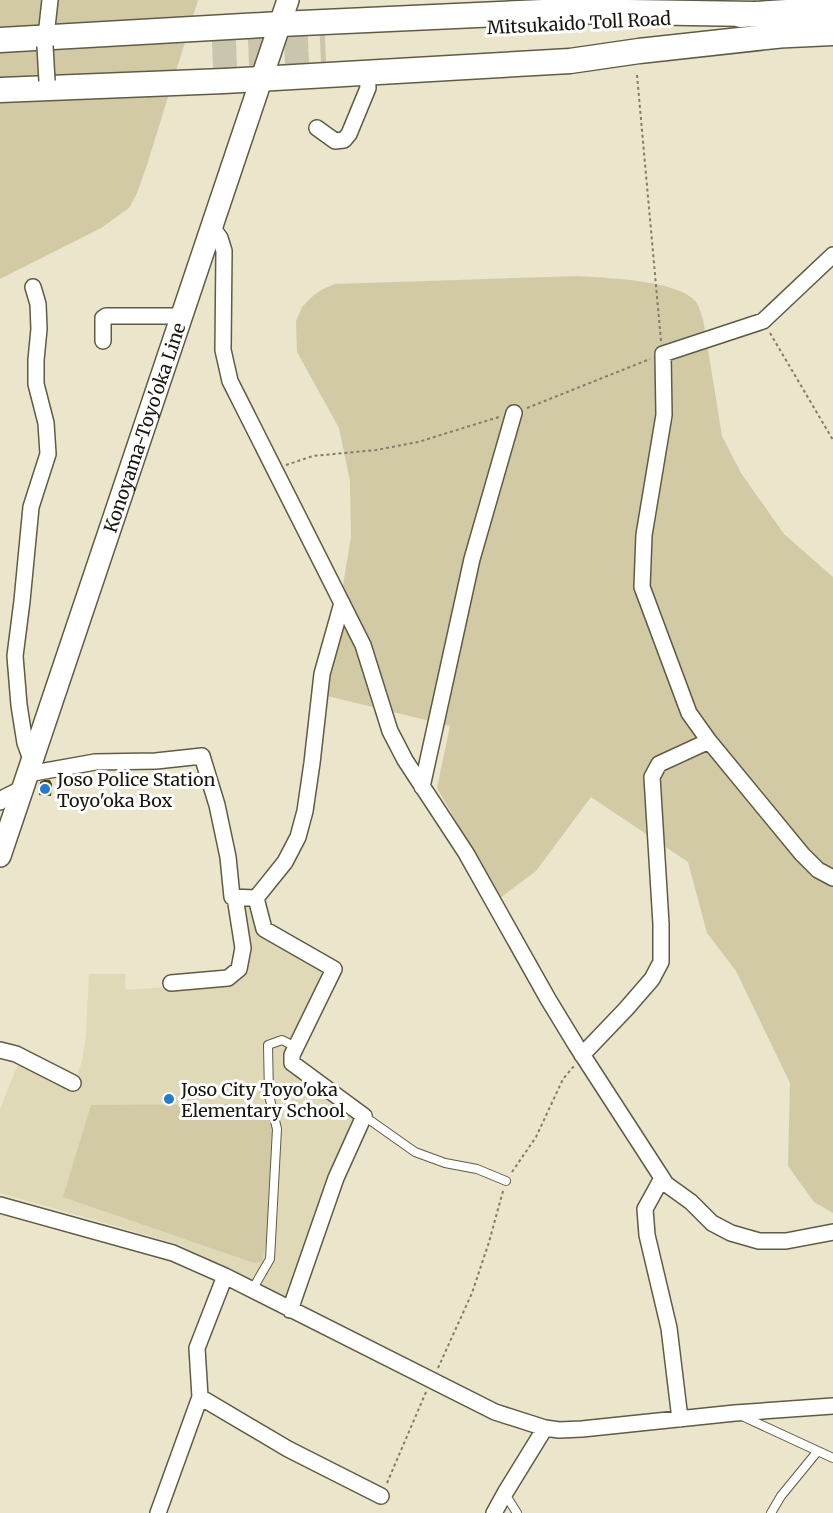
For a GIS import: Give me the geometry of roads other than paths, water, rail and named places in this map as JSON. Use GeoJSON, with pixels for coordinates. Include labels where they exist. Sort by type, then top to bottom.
{"type":"FeatureCollection","features":[{"type":"Feature","properties":{"kind":"highway","name":"Mitsukaido Toll Road"},"geometry":{"type":"LineString","coordinates":[[833,9],[326,48],[627,43],[833,33]]}},
{"type":"Feature","properties":{"kind":"highway"},"geometry":{"type":"LineString","coordinates":[[0,40],[45,42],[280,24],[565,12],[754,14]]}},
{"type":"Feature","properties":{"kind":"highway"},"geometry":{"type":"LineString","coordinates":[[0,90],[47,84],[261,78],[570,61],[639,51],[785,36]]}},
{"type":"Feature","properties":{"kind":"highway"},"geometry":{"type":"LineString","coordinates":[[0,54],[213,54],[0,78]]}},
{"type":"Feature","properties":{"kind":"main road","name":"Konoyama-Toyo'oka Line"},"geometry":{"type":"LineString","coordinates":[[0,856],[288,0]]}},
{"type":"Feature","properties":{"kind":"street"},"geometry":{"type":"LineString","coordinates":[[47,84],[45,42],[50,0]]}},
{"type":"Feature","properties":{"kind":"street"},"geometry":{"type":"LineString","coordinates":[[317,128],[335,141],[344,140],[349,134],[368,88],[367,73]]}},
{"type":"Feature","properties":{"kind":"street"},"geometry":{"type":"LineString","coordinates":[[212,227],[220,238],[224,251],[223,350],[230,381],[363,645],[390,730],[405,760],[466,853],[582,1055],[666,1184],[692,1202],[712,1223],[731,1233],[759,1241],[786,1242],[833,1232]]}},
{"type":"Feature","properties":{"kind":"street"},"geometry":{"type":"LineString","coordinates":[[833,255],[763,321],[663,354],[664,415],[644,535],[642,587],[689,712],[709,741],[802,854],[818,870],[833,878]]}},
{"type":"Feature","properties":{"kind":"street"},"geometry":{"type":"LineString","coordinates":[[28,775],[19,705],[8,656],[22,601],[31,507],[48,454],[46,423],[36,384],[39,329],[38,304],[33,287]]}},
{"type":"Feature","properties":{"kind":"street"},"geometry":{"type":"LineString","coordinates":[[103,341],[103,318],[106,315],[182,316]]}},
{"type":"Feature","properties":{"kind":"street"},"geometry":{"type":"LineString","coordinates":[[422,787],[472,559],[514,412]]}},
{"type":"Feature","properties":{"kind":"street"},"geometry":{"type":"LineString","coordinates":[[256,898],[285,862],[298,837],[305,811],[312,764],[322,674],[342,603]]}},
{"type":"Feature","properties":{"kind":"street"},"geometry":{"type":"LineString","coordinates":[[582,1055],[652,979],[661,962],[661,924],[652,777],[659,764],[709,741]]}},
{"type":"Feature","properties":{"kind":"street"},"geometry":{"type":"LineString","coordinates":[[0,802],[28,775],[95,762],[156,761],[202,756],[217,805],[243,948],[239,969],[228,978],[171,982]]}},
{"type":"Feature","properties":{"kind":"street"},"geometry":{"type":"LineString","coordinates":[[235,897],[256,898]]}},
{"type":"Feature","properties":{"kind":"street"},"geometry":{"type":"LineString","coordinates":[[256,898],[264,928],[334,969],[292,1055],[292,1063],[364,1116],[336,1179],[290,1310]]}},
{"type":"Feature","properties":{"kind":"street"},"geometry":{"type":"LineString","coordinates":[[0,1050],[16,1054],[73,1083]]}},
{"type":"Feature","properties":{"kind":"street"},"geometry":{"type":"LineString","coordinates":[[662,1178],[645,1209],[647,1235],[669,1328],[680,1419]]}},
{"type":"Feature","properties":{"kind":"street"},"geometry":{"type":"LineString","coordinates":[[0,1205],[173,1253],[225,1276],[495,1412],[545,1428],[582,1429],[735,1413],[833,1406]]}},
{"type":"Feature","properties":{"kind":"street"},"geometry":{"type":"LineString","coordinates":[[158,1513],[200,1397],[197,1348],[225,1276]]}},
{"type":"Feature","properties":{"kind":"street"},"geometry":{"type":"LineString","coordinates":[[200,1397],[288,1449],[381,1496]]}},
{"type":"Feature","properties":{"kind":"street"},"geometry":{"type":"LineString","coordinates":[[494,1513],[545,1428]]}},
{"type":"Feature","properties":{"kind":"lane"},"geometry":{"type":"LineString","coordinates":[[252,1290],[270,1259],[278,1129],[269,1095],[268,1045],[282,1040],[296,1047]]}},
{"type":"Feature","properties":{"kind":"lane"},"geometry":{"type":"LineString","coordinates":[[364,1116],[415,1152],[445,1163],[477,1169],[506,1181]]}},
{"type":"Feature","properties":{"kind":"lane"},"geometry":{"type":"LineString","coordinates":[[735,1413],[833,1458]]}},
{"type":"Feature","properties":{"kind":"lane"},"geometry":{"type":"LineString","coordinates":[[771,1513],[781,1496],[817,1452]]}},
{"type":"Feature","properties":{"kind":"lane"},"geometry":{"type":"LineString","coordinates":[[505,1493],[517,1513]]}},
{"type":"Feature","properties":{"kind":"tunnel"},"geometry":{"type":"LineString","coordinates":[[212,43],[325,37]]}},
{"type":"Feature","properties":{"kind":"tunnel"},"geometry":{"type":"LineString","coordinates":[[213,65],[326,59]]}},
{"type":"Feature","properties":{"kind":"place","name":"Joso Police Station Toyo'oka Box"},"geometry":{"type":"Point","coordinates":[45,789]}},
{"type":"Feature","properties":{"kind":"place","name":"Joso City Toyo'oka Elementary School"},"geometry":{"type":"Point","coordinates":[169,1099]}}]}
